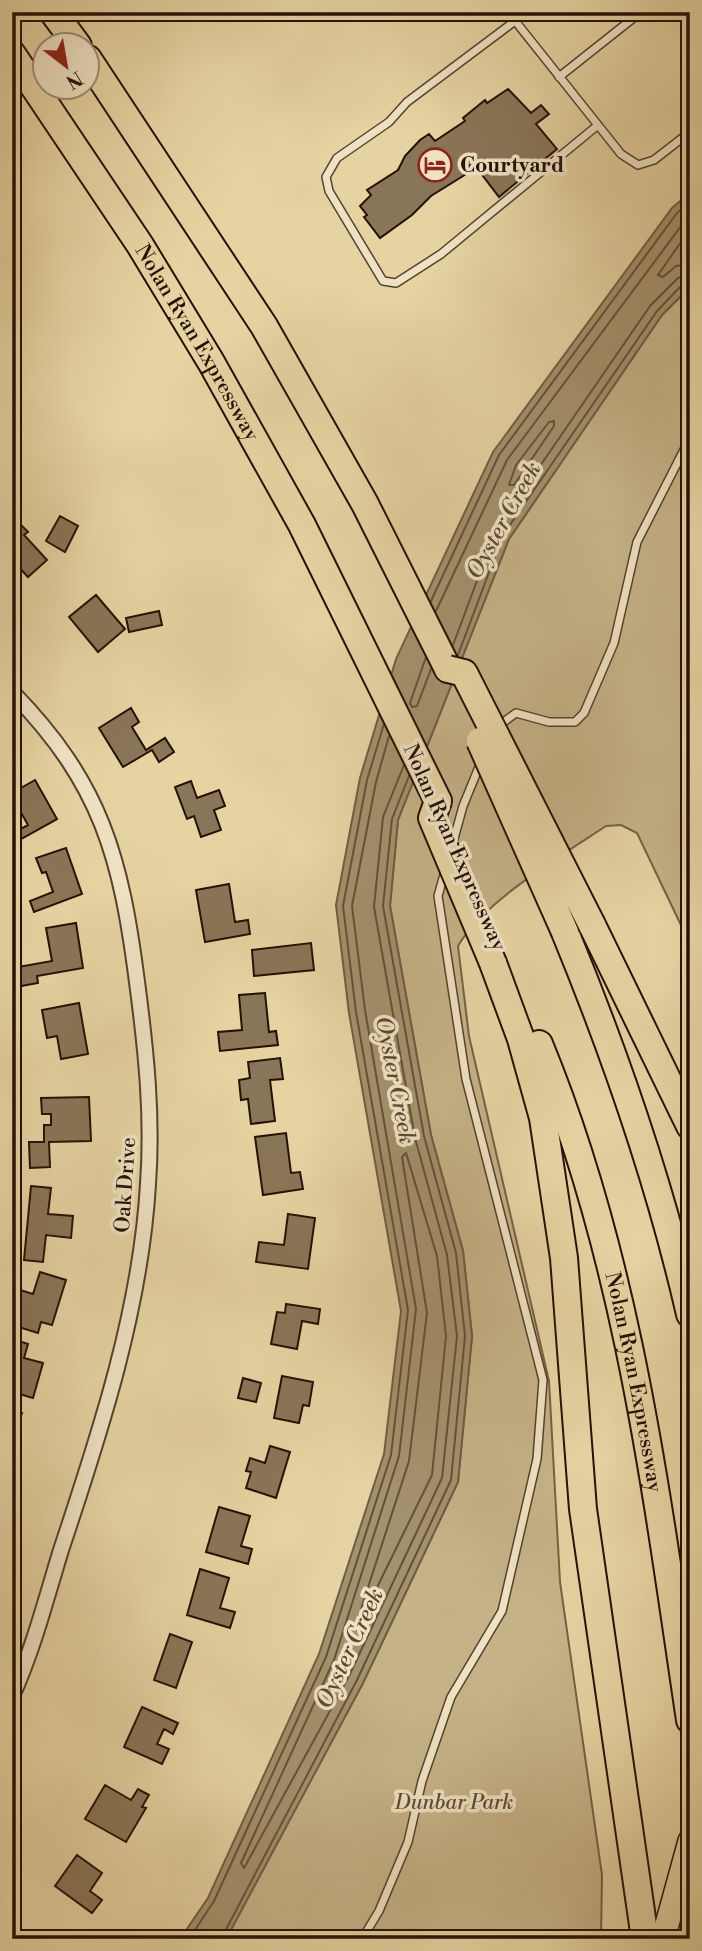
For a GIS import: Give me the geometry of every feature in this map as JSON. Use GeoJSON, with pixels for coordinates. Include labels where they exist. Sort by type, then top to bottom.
{"type":"FeatureCollection","features":[{"type":"Feature","properties":{"kind":"highway","name":"Nolan Ryan Expressway"},"geometry":{"type":"LineString","coordinates":[[14,57],[140,245],[204,351],[325,569],[438,802],[432,818],[549,1070],[597,1213],[622,1307],[645,1421],[690,1720]]}},
{"type":"Feature","properties":{"kind":"highway"},"geometry":{"type":"LineString","coordinates":[[102,80],[264,326],[386,544],[448,669],[603,1024],[639,1130],[676,1253],[690,1314]]}},
{"type":"Feature","properties":{"kind":"highway"},"geometry":{"type":"LineString","coordinates":[[448,669],[464,673],[690,1126]]}},
{"type":"Feature","properties":{"kind":"highway"},"geometry":{"type":"LineString","coordinates":[[497,959],[543,1118],[564,1258],[583,1509],[645,1939]]}},
{"type":"Feature","properties":{"kind":"main road"},"geometry":{"type":"LineString","coordinates":[[663,1939],[690,1841]]}},
{"type":"Feature","properties":{"kind":"street","name":"Oak Drive"},"geometry":{"type":"LineString","coordinates":[[12,692],[47,727],[80,776],[102,822],[119,871],[129,915],[149,1096],[148,1184],[140,1264],[88,1468],[12,1696]]}},
{"type":"Feature","properties":{"kind":"lane"},"geometry":{"type":"LineString","coordinates":[[508,12],[621,154],[638,165],[654,160],[690,132]]}},
{"type":"Feature","properties":{"kind":"lane"},"geometry":{"type":"LineString","coordinates":[[559,77],[641,12]]}},
{"type":"Feature","properties":{"kind":"lane"},"geometry":{"type":"LineString","coordinates":[[515,21],[407,102],[389,122],[337,158],[326,177],[329,191],[383,281],[396,283],[441,254],[598,125]]}},
{"type":"Feature","properties":{"kind":"lane"},"geometry":{"type":"LineString","coordinates":[[362,1939],[379,1911],[408,1842],[422,1781],[451,1697],[502,1611],[537,1460],[543,1380],[466,1079],[438,896],[463,806],[494,730],[516,713],[549,722],[575,722],[584,713],[614,643],[637,542],[690,438]]}},
{"type":"Feature","properties":{"kind":"green space","name":"Dunbar Park"},"geometry":{"type":"Polygon","coordinates":[[[690,287],[690,944],[637,833],[621,825],[606,826],[525,880],[485,913],[458,946],[469,1036],[549,1381],[560,1582],[602,1875],[601,1939],[226,1939],[363,1683],[458,1482],[472,1336],[463,1251],[431,1135],[390,906],[398,820],[509,539],[662,315],[690,287]]]}},
{"type":"Feature","properties":{"kind":"water","name":"Oyster Creek"},"geometry":{"type":"Polygon","coordinates":[[[690,193],[690,287],[662,315],[509,539],[398,820],[390,906],[431,1135],[463,1251],[472,1336],[458,1482],[363,1683],[226,1939],[180,1939],[208,1898],[319,1654],[384,1454],[401,1311],[349,1013],[336,905],[360,778],[396,659],[493,452],[672,208],[690,193]]]}},
{"type":"Feature","properties":{"kind":"building","name":"Courtyard"},"geometry":{"type":"Polygon","coordinates":[[[508,89],[531,113],[541,105],[549,114],[536,124],[557,149],[499,197],[473,163],[468,167],[471,171],[431,196],[412,215],[380,238],[364,217],[367,215],[360,206],[371,195],[367,190],[398,170],[405,156],[420,140],[429,134],[435,141],[465,121],[463,118],[485,100],[487,103],[508,89]]]}},
{"type":"Feature","properties":{"kind":"building"},"geometry":{"type":"Polygon","coordinates":[[[60,516],[78,526],[65,552],[46,541],[60,516]]]}},
{"type":"Feature","properties":{"kind":"building"},"geometry":{"type":"Polygon","coordinates":[[[16,520],[28,532],[24,535],[47,560],[28,577],[12,560],[12,524],[16,520]]]}},
{"type":"Feature","properties":{"kind":"building"},"geometry":{"type":"Polygon","coordinates":[[[96,595],[125,629],[98,652],[69,617],[96,595]]]}},
{"type":"Feature","properties":{"kind":"building"},"geometry":{"type":"Polygon","coordinates":[[[159,611],[162,625],[129,632],[126,618],[159,611]]]}},
{"type":"Feature","properties":{"kind":"building"},"geometry":{"type":"Polygon","coordinates":[[[131,708],[139,722],[132,727],[146,750],[165,738],[174,752],[159,762],[152,750],[123,767],[99,728],[131,708]]]}},
{"type":"Feature","properties":{"kind":"building"},"geometry":{"type":"Polygon","coordinates":[[[35,780],[57,819],[21,839],[17,831],[28,825],[19,809],[12,812],[12,793],[35,780]]]}},
{"type":"Feature","properties":{"kind":"building"},"geometry":{"type":"Polygon","coordinates":[[[191,781],[197,798],[219,790],[225,806],[214,810],[221,830],[201,837],[194,816],[187,819],[175,787],[191,781]]]}},
{"type":"Feature","properties":{"kind":"building"},"geometry":{"type":"Polygon","coordinates":[[[66,848],[82,894],[34,912],[30,901],[53,892],[46,872],[42,873],[36,858],[66,848]]]}},
{"type":"Feature","properties":{"kind":"building"},"geometry":{"type":"Polygon","coordinates":[[[229,884],[235,922],[248,920],[250,934],[205,942],[196,890],[229,884]]]}},
{"type":"Feature","properties":{"kind":"building"},"geometry":{"type":"Polygon","coordinates":[[[76,923],[83,968],[37,976],[38,983],[21,986],[18,967],[52,961],[46,928],[76,923]]]}},
{"type":"Feature","properties":{"kind":"building"},"geometry":{"type":"Polygon","coordinates":[[[311,943],[314,970],[254,976],[252,950],[311,943]]]}},
{"type":"Feature","properties":{"kind":"building"},"geometry":{"type":"Polygon","coordinates":[[[265,993],[269,1032],[276,1031],[278,1045],[220,1051],[218,1032],[242,1030],[239,995],[265,993]]]}},
{"type":"Feature","properties":{"kind":"building"},"geometry":{"type":"Polygon","coordinates":[[[79,1003],[88,1054],[61,1059],[57,1036],[47,1038],[42,1010],[79,1003]]]}},
{"type":"Feature","properties":{"kind":"building"},"geometry":{"type":"Polygon","coordinates":[[[280,1058],[283,1079],[270,1080],[275,1121],[251,1124],[248,1099],[241,1100],[239,1080],[250,1078],[248,1062],[280,1058]]]}},
{"type":"Feature","properties":{"kind":"building"},"geometry":{"type":"Polygon","coordinates":[[[89,1097],[91,1141],[49,1142],[50,1167],[30,1168],[29,1142],[44,1142],[44,1125],[51,1125],[51,1114],[42,1114],[41,1098],[89,1097]]]}},
{"type":"Feature","properties":{"kind":"building"},"geometry":{"type":"Polygon","coordinates":[[[286,1133],[291,1173],[300,1172],[303,1189],[263,1195],[255,1137],[286,1133]]]}},
{"type":"Feature","properties":{"kind":"building"},"geometry":{"type":"Polygon","coordinates":[[[31,1186],[51,1188],[48,1214],[73,1216],[71,1238],[46,1235],[43,1262],[24,1260],[31,1186]]]}},
{"type":"Feature","properties":{"kind":"building"},"geometry":{"type":"Polygon","coordinates":[[[288,1214],[315,1218],[308,1269],[256,1262],[259,1242],[284,1245],[288,1214]]]}},
{"type":"Feature","properties":{"kind":"building"},"geometry":{"type":"Polygon","coordinates":[[[40,1272],[66,1280],[52,1325],[41,1322],[38,1333],[12,1325],[12,1304],[17,1289],[33,1294],[40,1272]]]}},
{"type":"Feature","properties":{"kind":"building"},"geometry":{"type":"Polygon","coordinates":[[[286,1304],[320,1309],[318,1324],[302,1321],[297,1349],[271,1344],[277,1312],[285,1313],[286,1304]]]}},
{"type":"Feature","properties":{"kind":"building"},"geometry":{"type":"Polygon","coordinates":[[[12,1339],[28,1344],[24,1358],[43,1363],[33,1398],[12,1392],[12,1339]]]}},
{"type":"Feature","properties":{"kind":"building"},"geometry":{"type":"Polygon","coordinates":[[[282,1376],[313,1382],[309,1406],[303,1405],[299,1423],[274,1418],[282,1376]]]}},
{"type":"Feature","properties":{"kind":"building"},"geometry":{"type":"Polygon","coordinates":[[[243,1378],[261,1383],[256,1402],[238,1398],[243,1378]]]}},
{"type":"Feature","properties":{"kind":"building"},"geometry":{"type":"Polygon","coordinates":[[[12,1409],[22,1413],[12,1437],[12,1409]]]}},
{"type":"Feature","properties":{"kind":"building"},"geometry":{"type":"Polygon","coordinates":[[[270,1446],[290,1452],[276,1498],[246,1488],[251,1472],[246,1471],[250,1458],[265,1463],[270,1446]]]}},
{"type":"Feature","properties":{"kind":"building"},"geometry":{"type":"Polygon","coordinates":[[[219,1507],[250,1516],[241,1546],[252,1549],[248,1564],[206,1552],[219,1507]]]}},
{"type":"Feature","properties":{"kind":"building"},"geometry":{"type":"Polygon","coordinates":[[[200,1569],[229,1578],[220,1608],[235,1612],[230,1628],[187,1615],[200,1569]]]}},
{"type":"Feature","properties":{"kind":"building"},"geometry":{"type":"Polygon","coordinates":[[[170,1634],[192,1642],[176,1688],[154,1680],[170,1634]]]}},
{"type":"Feature","properties":{"kind":"building"},"geometry":{"type":"Polygon","coordinates":[[[142,1707],[178,1723],[173,1734],[164,1729],[157,1744],[169,1749],[162,1764],[124,1747],[142,1707]]]}},
{"type":"Feature","properties":{"kind":"building"},"geometry":{"type":"Polygon","coordinates":[[[105,1785],[131,1800],[138,1789],[149,1795],[142,1807],[146,1808],[126,1842],[85,1819],[105,1785]]]}},
{"type":"Feature","properties":{"kind":"building"},"geometry":{"type":"Polygon","coordinates":[[[77,1855],[102,1873],[90,1891],[102,1900],[92,1913],[55,1886],[77,1855]]]}},
{"type":"Feature","properties":{"kind":"place","name":"Courtyard"},"geometry":{"type":"Point","coordinates":[435,165]}}]}
